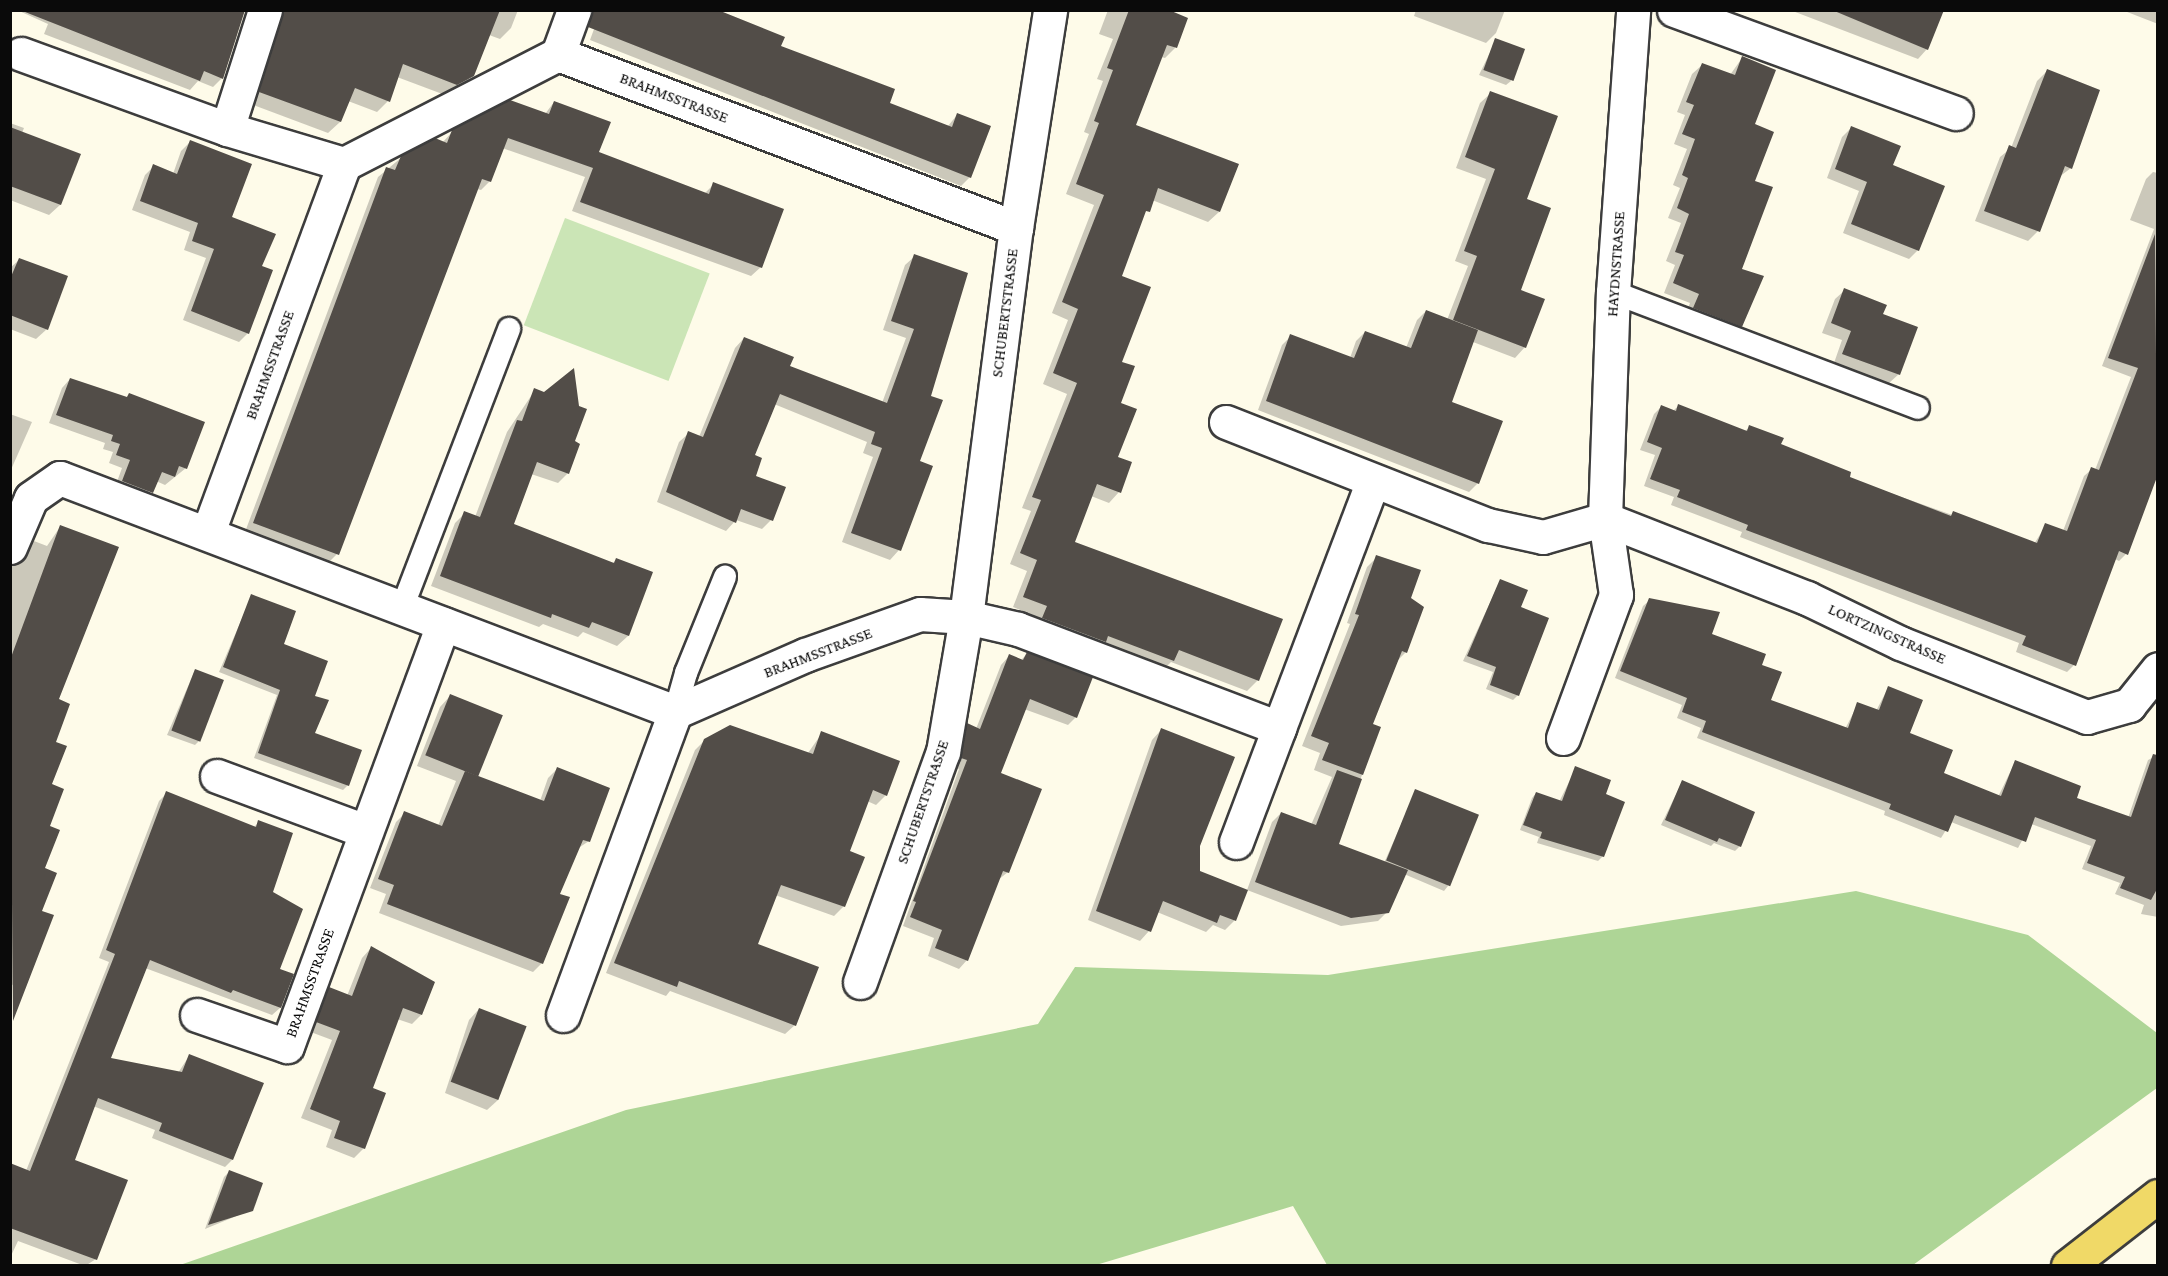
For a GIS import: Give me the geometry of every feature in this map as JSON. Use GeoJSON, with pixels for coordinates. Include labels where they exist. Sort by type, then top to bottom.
{"type":"FeatureCollection","features":[{"type":"Feature","properties":{"kind":"main road"},"geometry":{"type":"LineString","coordinates":[[2068,1266],[2157,1196]]}},
{"type":"Feature","properties":{"kind":"street"},"geometry":{"type":"LineString","coordinates":[[227,129],[265,10]]}},
{"type":"Feature","properties":{"kind":"street"},"geometry":{"type":"LineString","coordinates":[[21,54],[227,129],[344,165],[558,54],[574,10]]}},
{"type":"Feature","properties":{"kind":"street","name":"SCHUBERTSTRASSE"},"geometry":{"type":"LineString","coordinates":[[860,982],[943,752],[966,617],[1016,228],[1050,10]]}},
{"type":"Feature","properties":{"kind":"street","name":"HAYDNSTRASSE"},"geometry":{"type":"LineString","coordinates":[[1563,738],[1616,595],[1605,519],[1613,292],[1633,10]]}},
{"type":"Feature","properties":{"kind":"street"},"geometry":{"type":"LineString","coordinates":[[1674,10],[1956,113]]}},
{"type":"Feature","properties":{"kind":"street","name":"BRAHMSSTRASSE"},"geometry":{"type":"LineString","coordinates":[[558,54],[1016,228]]}},
{"type":"Feature","properties":{"kind":"street","name":"BRAHMSSTRASSE"},"geometry":{"type":"LineString","coordinates":[[208,532],[344,165]]}},
{"type":"Feature","properties":{"kind":"street"},"geometry":{"type":"LineString","coordinates":[[1226,422],[1488,525],[1543,537],[1605,519]]}},
{"type":"Feature","properties":{"kind":"street"},"geometry":{"type":"LineString","coordinates":[[10,547],[31,498],[60,478],[208,532],[675,712],[563,1015]]}},
{"type":"Feature","properties":{"kind":"street"},"geometry":{"type":"LineString","coordinates":[[1236,842],[1373,481]]}},
{"type":"Feature","properties":{"kind":"street","name":"LORTZINGSTRASSE"},"geometry":{"type":"LineString","coordinates":[[1605,519],[1807,598],[1900,642],[2087,717],[2129,705],[2157,669]]}},
{"type":"Feature","properties":{"kind":"street","name":"BRAHMSSTRASSE"},"geometry":{"type":"LineString","coordinates":[[675,712],[805,655],[920,615],[966,617]]}},
{"type":"Feature","properties":{"kind":"street"},"geometry":{"type":"LineString","coordinates":[[966,617],[1018,628],[1279,728]]}},
{"type":"Feature","properties":{"kind":"street","name":"BRAHMSSTRASSE"},"geometry":{"type":"LineString","coordinates":[[197,1015],[287,1046],[443,624]]}},
{"type":"Feature","properties":{"kind":"street"},"geometry":{"type":"LineString","coordinates":[[217,776],[365,831]]}},
{"type":"Feature","properties":{"kind":"lane"},"geometry":{"type":"LineString","coordinates":[[1613,292],[1918,408]]}},
{"type":"Feature","properties":{"kind":"lane"},"geometry":{"type":"LineString","coordinates":[[402,608],[508,330]]}},
{"type":"Feature","properties":{"kind":"lane"},"geometry":{"type":"LineString","coordinates":[[675,712],[686,673],[725,577]]}},
{"type":"Feature","properties":{"kind":"green space"},"geometry":{"type":"Polygon","coordinates":[[[565,218],[710,274],[668,381],[524,325],[565,218]]]}},
{"type":"Feature","properties":{"kind":"green space"},"geometry":{"type":"Polygon","coordinates":[[[1856,891],[2028,935],[2157,1033],[2157,1088],[1913,1265],[1327,1265],[1293,1206],[1096,1265],[180,1265],[626,1110],[1038,1024],[1075,967],[1328,975],[1856,891]]]}},
{"type":"Feature","properties":{"kind":"building"},"geometry":{"type":"Polygon","coordinates":[[[20,10],[245,10],[223,79],[204,71],[200,81],[20,10]]]}},
{"type":"Feature","properties":{"kind":"building"},"geometry":{"type":"Polygon","coordinates":[[[283,10],[500,10],[474,76],[457,85],[403,64],[390,102],[355,88],[341,122],[259,92],[283,10]]]}},
{"type":"Feature","properties":{"kind":"building"},"geometry":{"type":"Polygon","coordinates":[[[592,10],[718,10],[785,37],[781,46],[895,89],[890,103],[952,127],[957,113],[991,126],[971,178],[588,27],[592,10]]]}},
{"type":"Feature","properties":{"kind":"building"},"geometry":{"type":"Polygon","coordinates":[[[1129,10],[1169,10],[1188,18],[1177,48],[1167,45],[1136,125],[1239,164],[1220,212],[1158,188],[1150,212],[1146,211],[1122,276],[1151,287],[1122,362],[1135,366],[1121,403],[1137,409],[1118,457],[1132,462],[1121,493],[1097,484],[1075,542],[1283,619],[1259,681],[1179,650],[1174,661],[1108,636],[1106,642],[1042,618],[1047,606],[1023,597],[1037,560],[1020,553],[1041,500],[1032,497],[1077,383],[1053,373],[1078,309],[1062,302],[1104,195],[1076,184],[1099,123],[1094,121],[1113,70],[1107,68],[1129,10]]]}},
{"type":"Feature","properties":{"kind":"building"},"geometry":{"type":"Polygon","coordinates":[[[1832,10],[1944,10],[1928,50],[1832,10]]]}},
{"type":"Feature","properties":{"kind":"building"},"geometry":{"type":"Polygon","coordinates":[[[1495,38],[1525,49],[1513,81],[1483,70],[1495,38]]]}},
{"type":"Feature","properties":{"kind":"building"},"geometry":{"type":"Polygon","coordinates":[[[1742,56],[1776,70],[1755,124],[1774,132],[1755,181],[1773,187],[1742,269],[1764,276],[1742,327],[1693,308],[1699,294],[1673,283],[1684,255],[1675,252],[1689,214],[1677,208],[1688,178],[1682,175],[1695,139],[1682,134],[1694,105],[1686,102],[1702,63],[1735,75],[1742,56]]]}},
{"type":"Feature","properties":{"kind":"building"},"geometry":{"type":"Polygon","coordinates":[[[2047,69],[2100,90],[2072,169],[2065,166],[2040,232],[1984,211],[2009,145],[2016,148],[2047,69]]]}},
{"type":"Feature","properties":{"kind":"building"},"geometry":{"type":"Polygon","coordinates":[[[1490,91],[1558,116],[1527,199],[1551,208],[1521,290],[1545,299],[1526,348],[1453,320],[1477,256],[1464,251],[1495,169],[1465,157],[1490,91]]]}},
{"type":"Feature","properties":{"kind":"building"},"geometry":{"type":"Polygon","coordinates":[[[510,100],[549,114],[554,101],[611,122],[599,152],[709,194],[713,182],[784,209],[762,268],[580,202],[593,168],[508,138],[491,182],[482,179],[339,555],[253,523],[386,167],[395,170],[401,156],[435,138],[447,143],[452,130],[510,100]]]}},
{"type":"Feature","properties":{"kind":"building"},"geometry":{"type":"Polygon","coordinates":[[[1851,126],[1901,146],[1893,165],[1945,186],[1919,251],[1851,224],[1867,182],[1835,169],[1851,126]]]}},
{"type":"Feature","properties":{"kind":"building"},"geometry":{"type":"Polygon","coordinates":[[[10,127],[81,154],[61,205],[10,186],[10,127]]]}},
{"type":"Feature","properties":{"kind":"building"},"geometry":{"type":"Polygon","coordinates":[[[190,140],[252,164],[232,217],[276,234],[262,266],[273,270],[249,334],[191,311],[214,249],[192,241],[198,223],[140,201],[153,164],[177,174],[190,140]]]}},
{"type":"Feature","properties":{"kind":"building"},"geometry":{"type":"Polygon","coordinates":[[[2155,234],[2157,477],[2128,555],[2119,551],[2076,666],[2022,645],[2026,636],[1746,530],[1748,525],[1677,497],[1680,490],[1650,479],[1662,448],[1647,442],[1661,405],[1676,411],[1678,404],[1747,431],[1749,425],[1784,438],[1781,444],[1851,472],[1850,477],[1951,516],[1953,511],[2037,543],[2045,523],[2067,531],[2091,467],[2099,470],[2138,368],[2108,358],[2155,234]]]}},
{"type":"Feature","properties":{"kind":"building"},"geometry":{"type":"Polygon","coordinates":[[[914,254],[968,273],[931,396],[943,400],[920,461],[933,466],[901,551],[851,533],[882,448],[871,444],[875,432],[780,394],[755,455],[762,458],[756,476],[786,487],[773,521],[741,509],[736,523],[666,492],[688,431],[703,437],[744,337],[794,357],[790,366],[887,403],[914,329],[891,321],[914,254]]]}},
{"type":"Feature","properties":{"kind":"building"},"geometry":{"type":"Polygon","coordinates":[[[19,258],[68,276],[48,330],[10,315],[10,279],[19,258]]]}},
{"type":"Feature","properties":{"kind":"building"},"geometry":{"type":"Polygon","coordinates":[[[1844,288],[1887,305],[1883,314],[1918,327],[1900,375],[1842,354],[1851,331],[1831,323],[1844,288]]]}},
{"type":"Feature","properties":{"kind":"building"},"geometry":{"type":"Polygon","coordinates":[[[1426,310],[1478,330],[1452,402],[1503,421],[1479,484],[1266,401],[1290,334],[1354,358],[1365,331],[1411,348],[1426,310]]]}},
{"type":"Feature","properties":{"kind":"building"},"geometry":{"type":"Polygon","coordinates":[[[574,368],[579,406],[587,409],[575,441],[580,444],[569,474],[537,462],[514,524],[614,563],[616,558],[653,572],[629,636],[592,622],[589,628],[552,614],[551,618],[440,576],[464,511],[480,517],[517,420],[522,421],[534,388],[544,392],[574,368]]]}},
{"type":"Feature","properties":{"kind":"building"},"geometry":{"type":"Polygon","coordinates":[[[70,378],[127,397],[129,393],[205,422],[187,469],[179,466],[175,477],[162,472],[153,493],[122,481],[130,460],[116,455],[120,444],[111,441],[113,435],[56,415],[70,378]]]}},
{"type":"Feature","properties":{"kind":"building"},"geometry":{"type":"Polygon","coordinates":[[[60,525],[119,547],[59,699],[70,704],[56,742],[67,746],[52,784],[64,789],[50,826],[60,830],[45,868],[57,873],[42,911],[54,915],[13,1021],[10,660],[60,525]]]}},
{"type":"Feature","properties":{"kind":"building"},"geometry":{"type":"Polygon","coordinates":[[[1376,555],[1421,570],[1411,598],[1424,607],[1407,653],[1402,651],[1373,724],[1381,727],[1363,775],[1322,760],[1329,743],[1311,736],[1359,615],[1355,614],[1376,555]]]}},
{"type":"Feature","properties":{"kind":"building"},"geometry":{"type":"Polygon","coordinates":[[[1500,579],[1528,590],[1521,607],[1549,618],[1519,696],[1490,685],[1496,667],[1467,656],[1500,579]]]}},
{"type":"Feature","properties":{"kind":"building"},"geometry":{"type":"Polygon","coordinates":[[[251,594],[296,611],[284,644],[328,661],[315,696],[329,700],[315,733],[362,750],[349,786],[258,753],[280,690],[223,667],[251,594]]]}},
{"type":"Feature","properties":{"kind":"building"},"geometry":{"type":"Polygon","coordinates":[[[1649,598],[1720,612],[1712,634],[1766,654],[1762,665],[1782,672],[1771,700],[1848,728],[1857,702],[1879,710],[1888,686],[1923,700],[1910,733],[1953,750],[1944,773],[2001,796],[2015,760],[2081,786],[2077,798],[2131,817],[2153,754],[2157,755],[2157,889],[2151,900],[2120,888],[2125,877],[2087,863],[2096,840],[2035,817],[2026,842],[1955,815],[1948,832],[1889,809],[1891,804],[1702,732],[1706,721],[1682,712],[1687,698],[1620,671],[1649,598]]]}},
{"type":"Feature","properties":{"kind":"building"},"geometry":{"type":"Polygon","coordinates":[[[1027,652],[1093,677],[1077,718],[1030,699],[1001,773],[1042,789],[1009,873],[1003,871],[968,961],[935,948],[942,930],[910,917],[916,902],[913,901],[967,760],[961,758],[967,723],[980,729],[1009,654],[1023,660],[1027,652]]]}},
{"type":"Feature","properties":{"kind":"building"},"geometry":{"type":"Polygon","coordinates":[[[195,669],[224,680],[200,742],[171,731],[195,669]]]}},
{"type":"Feature","properties":{"kind":"building"},"geometry":{"type":"Polygon","coordinates":[[[450,694],[503,715],[478,777],[425,755],[450,694]]]}},
{"type":"Feature","properties":{"kind":"building"},"geometry":{"type":"Polygon","coordinates":[[[730,725],[813,754],[821,731],[900,761],[887,796],[873,790],[850,851],[865,857],[845,907],[781,885],[758,944],[819,967],[796,1026],[679,981],[677,987],[614,963],[704,739],[730,725]]]}},
{"type":"Feature","properties":{"kind":"building"},"geometry":{"type":"Polygon","coordinates":[[[1161,728],[1235,757],[1200,846],[1200,871],[1248,890],[1236,921],[1220,915],[1217,923],[1163,901],[1151,932],[1096,911],[1161,728]]]}},
{"type":"Feature","properties":{"kind":"building"},"geometry":{"type":"Polygon","coordinates":[[[1575,766],[1611,780],[1606,794],[1625,802],[1604,857],[1540,838],[1542,832],[1523,825],[1536,792],[1562,801],[1575,766]]]}},
{"type":"Feature","properties":{"kind":"building"},"geometry":{"type":"Polygon","coordinates":[[[557,767],[610,788],[590,842],[583,840],[560,894],[570,897],[543,964],[387,904],[394,885],[378,879],[404,811],[442,826],[465,771],[544,801],[557,767]]]}},
{"type":"Feature","properties":{"kind":"building"},"geometry":{"type":"Polygon","coordinates":[[[1337,770],[1362,779],[1339,844],[1408,870],[1389,913],[1351,918],[1255,882],[1281,812],[1316,825],[1337,770]]]}},
{"type":"Feature","properties":{"kind":"building"},"geometry":{"type":"Polygon","coordinates":[[[1682,780],[1755,812],[1741,847],[1719,838],[1717,842],[1665,820],[1682,780]]]}},
{"type":"Feature","properties":{"kind":"building"},"geometry":{"type":"Polygon","coordinates":[[[1415,789],[1479,815],[1450,886],[1386,860],[1415,789]]]}},
{"type":"Feature","properties":{"kind":"building"},"geometry":{"type":"Polygon","coordinates":[[[166,791],[256,827],[258,820],[293,833],[273,892],[303,909],[280,969],[294,974],[281,1008],[233,990],[231,993],[150,960],[111,1058],[182,1072],[189,1054],[264,1083],[233,1160],[159,1131],[162,1123],[98,1098],[75,1160],[128,1180],[97,1260],[10,1228],[10,1163],[30,1171],[115,954],[106,950],[166,791]]]}},
{"type":"Feature","properties":{"kind":"building"},"geometry":{"type":"Polygon","coordinates":[[[371,946],[435,982],[422,1015],[403,1008],[373,1088],[386,1093],[365,1149],[334,1138],[340,1121],[310,1109],[340,1031],[316,1022],[329,987],[352,996],[371,946]]]}},
{"type":"Feature","properties":{"kind":"building"},"geometry":{"type":"Polygon","coordinates":[[[479,1008],[527,1026],[498,1100],[451,1082],[479,1008]]]}},
{"type":"Feature","properties":{"kind":"building"},"geometry":{"type":"Polygon","coordinates":[[[229,1170],[263,1183],[253,1211],[208,1225],[229,1170]]]}}]}
